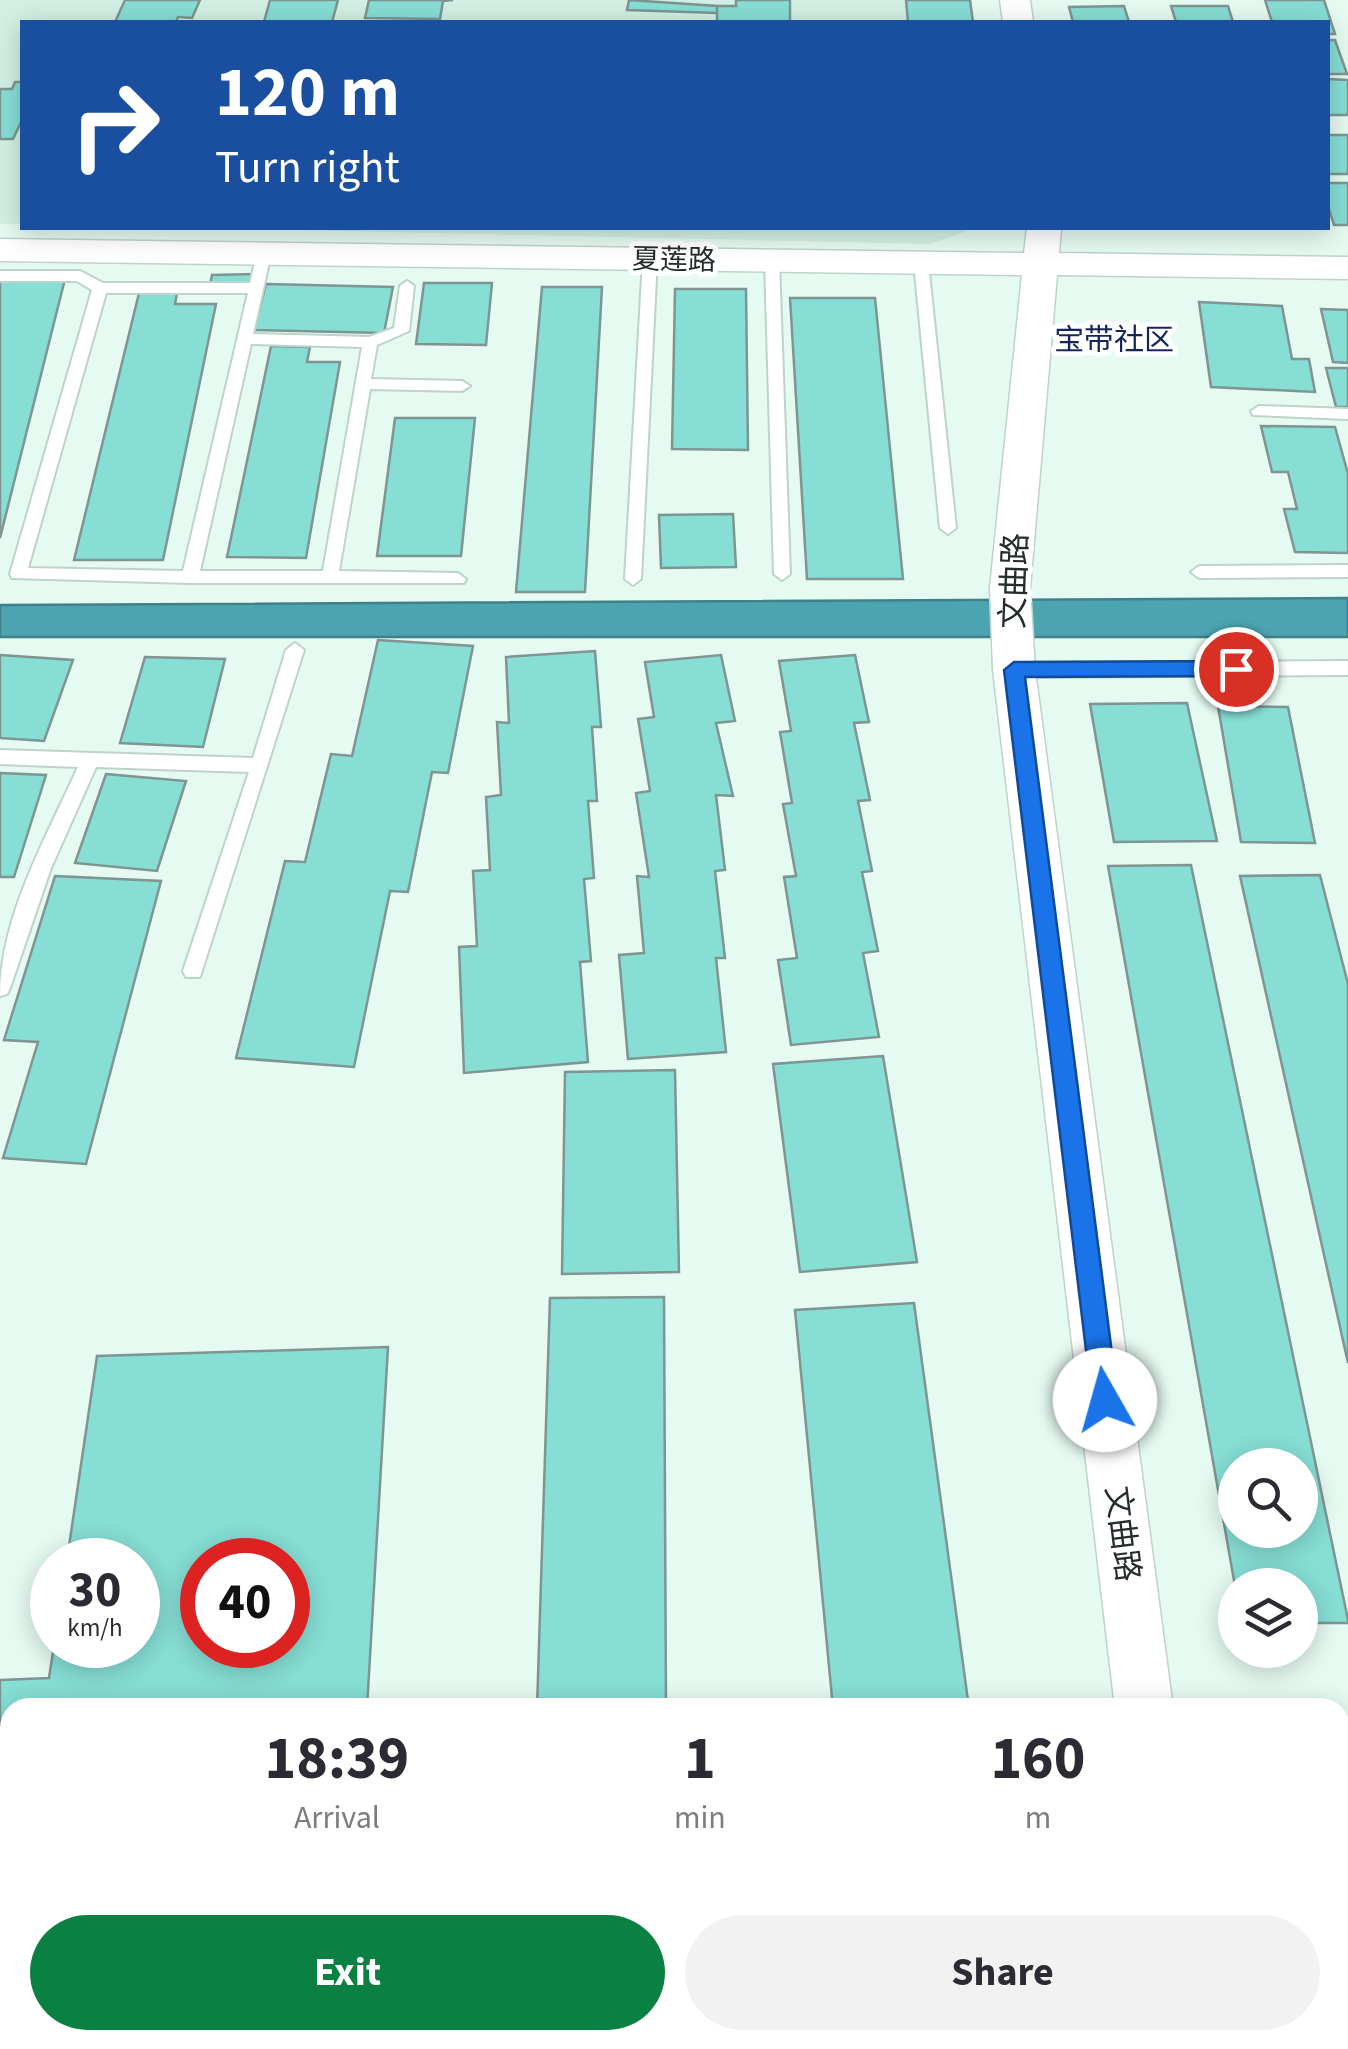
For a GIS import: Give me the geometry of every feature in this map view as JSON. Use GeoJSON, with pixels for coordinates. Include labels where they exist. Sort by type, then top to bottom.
{"type":"FeatureCollection","features":[{"type":"Feature","properties":{"kind":"street","name":"夏莲路"},"geometry":{"type":"LineString","coordinates":[[0,250],[921,263],[1043,246],[1348,268]]}},
{"type":"Feature","properties":{"kind":"street","name":"文曲路"},"geometry":{"type":"LineString","coordinates":[[1043,246],[1010,588],[1013,661],[1143,1698]]}},
{"type":"Feature","properties":{"kind":"lane"},"geometry":{"type":"LineString","coordinates":[[190,578],[264,254]]}},
{"type":"Feature","properties":{"kind":"lane"},"geometry":{"type":"LineString","coordinates":[[633,578],[650,259]]}},
{"type":"Feature","properties":{"kind":"lane"},"geometry":{"type":"LineString","coordinates":[[772,261],[782,574]]}},
{"type":"Feature","properties":{"kind":"lane"},"geometry":{"type":"LineString","coordinates":[[921,263],[948,528]]}},
{"type":"Feature","properties":{"kind":"lane"},"geometry":{"type":"LineString","coordinates":[[0,276],[80,276],[100,288],[256,288]]}},
{"type":"Feature","properties":{"kind":"lane"},"geometry":{"type":"LineString","coordinates":[[244,339],[370,342],[401,332],[408,286]]}},
{"type":"Feature","properties":{"kind":"lane"},"geometry":{"type":"LineString","coordinates":[[100,288],[18,574],[458,578]]}},
{"type":"Feature","properties":{"kind":"lane"},"geometry":{"type":"LineString","coordinates":[[330,577],[370,342]]}},
{"type":"Feature","properties":{"kind":"lane"},"geometry":{"type":"LineString","coordinates":[[363,384],[462,386]]}},
{"type":"Feature","properties":{"kind":"lane"},"geometry":{"type":"LineString","coordinates":[[1259,411],[1348,414]]}},
{"type":"Feature","properties":{"kind":"lane"},"geometry":{"type":"LineString","coordinates":[[1199,572],[1348,572]]}},
{"type":"Feature","properties":{"kind":"lane"},"geometry":{"type":"LineString","coordinates":[[193,970],[296,650]]}},
{"type":"Feature","properties":{"kind":"lane"},"geometry":{"type":"LineString","coordinates":[[1013,661],[1348,668]]}},
{"type":"Feature","properties":{"kind":"lane"},"geometry":{"type":"LineString","coordinates":[[0,757],[260,765]]}},
{"type":"Feature","properties":{"kind":"lane"},"geometry":{"type":"LineString","coordinates":[[0,988],[42,868],[90,759]]}},
{"type":"Feature","properties":{"kind":"shaded area"},"geometry":{"type":"Polygon","coordinates":[[[0,0],[965,0],[967,20],[20,20],[20,224],[0,224],[0,0]]]}},
{"type":"Feature","properties":{"kind":"shaded area"},"geometry":{"type":"Polygon","coordinates":[[[298,230],[969,230],[930,244],[298,230]]]}},
{"type":"Feature","properties":{"kind":"water"},"geometry":{"type":"Polygon","coordinates":[[[1348,598],[1348,637],[0,637],[0,605],[1348,598]]]}},
{"type":"Feature","properties":{"kind":"building"},"geometry":{"type":"Polygon","coordinates":[[[125,0],[200,0],[192,18],[116,20],[125,0]]]}},
{"type":"Feature","properties":{"kind":"building"},"geometry":{"type":"Polygon","coordinates":[[[270,0],[338,0],[333,20],[265,20],[270,0]]]}},
{"type":"Feature","properties":{"kind":"building"},"geometry":{"type":"Polygon","coordinates":[[[369,0],[453,0],[443,1],[440,19],[365,18],[369,0]]]}},
{"type":"Feature","properties":{"kind":"building"},"geometry":{"type":"Polygon","coordinates":[[[629,0],[717,6],[717,13],[627,10],[629,0]]]}},
{"type":"Feature","properties":{"kind":"building"},"geometry":{"type":"Polygon","coordinates":[[[736,0],[790,0],[790,20],[717,20],[717,6],[736,6],[736,0]]]}},
{"type":"Feature","properties":{"kind":"building"},"geometry":{"type":"Polygon","coordinates":[[[906,0],[970,0],[973,20],[908,20],[906,0]]]}},
{"type":"Feature","properties":{"kind":"building"},"geometry":{"type":"Polygon","coordinates":[[[1265,0],[1324,0],[1335,34],[1330,34],[1330,20],[1271,20],[1265,0]]]}},
{"type":"Feature","properties":{"kind":"building"},"geometry":{"type":"Polygon","coordinates":[[[1124,6],[1128,20],[1072,20],[1069,7],[1124,6]]]}},
{"type":"Feature","properties":{"kind":"building"},"geometry":{"type":"Polygon","coordinates":[[[1171,6],[1228,6],[1232,20],[1175,20],[1171,6]]]}},
{"type":"Feature","properties":{"kind":"building"},"geometry":{"type":"Polygon","coordinates":[[[1330,40],[1335,40],[1347,74],[1330,74],[1330,40]]]}},
{"type":"Feature","properties":{"kind":"building"},"geometry":{"type":"Polygon","coordinates":[[[1330,79],[1348,80],[1348,115],[1330,115],[1330,79]]]}},
{"type":"Feature","properties":{"kind":"building"},"geometry":{"type":"Polygon","coordinates":[[[15,82],[20,82],[20,124],[13,139],[0,139],[0,89],[12,89],[15,82]]]}},
{"type":"Feature","properties":{"kind":"building"},"geometry":{"type":"Polygon","coordinates":[[[1330,135],[1348,135],[1348,174],[1330,174],[1330,135]]]}},
{"type":"Feature","properties":{"kind":"building"},"geometry":{"type":"Polygon","coordinates":[[[1330,183],[1348,183],[1348,225],[1334,225],[1330,183]]]}},
{"type":"Feature","properties":{"kind":"building"},"geometry":{"type":"Polygon","coordinates":[[[254,274],[252,284],[210,285],[212,275],[254,274]]]}},
{"type":"Feature","properties":{"kind":"building"},"geometry":{"type":"Polygon","coordinates":[[[65,279],[0,538],[0,280],[65,279]]]}},
{"type":"Feature","properties":{"kind":"building"},"geometry":{"type":"Polygon","coordinates":[[[424,283],[492,283],[486,345],[416,344],[424,283]]]}},
{"type":"Feature","properties":{"kind":"building"},"geometry":{"type":"Polygon","coordinates":[[[266,284],[393,287],[384,333],[254,330],[266,284]]]}},
{"type":"Feature","properties":{"kind":"building"},"geometry":{"type":"Polygon","coordinates":[[[542,287],[602,287],[585,592],[516,592],[542,287]]]}},
{"type":"Feature","properties":{"kind":"building"},"geometry":{"type":"Polygon","coordinates":[[[675,289],[746,289],[748,450],[672,449],[675,289]]]}},
{"type":"Feature","properties":{"kind":"building"},"geometry":{"type":"Polygon","coordinates":[[[139,293],[177,293],[175,304],[216,304],[163,560],[74,560],[139,293]]]}},
{"type":"Feature","properties":{"kind":"building"},"geometry":{"type":"Polygon","coordinates":[[[790,298],[875,298],[903,579],[807,579],[790,298]]]}},
{"type":"Feature","properties":{"kind":"building"},"geometry":{"type":"Polygon","coordinates":[[[1199,302],[1282,306],[1292,359],[1309,359],[1315,392],[1211,387],[1199,302]]]}},
{"type":"Feature","properties":{"kind":"building"},"geometry":{"type":"Polygon","coordinates":[[[1321,309],[1348,310],[1348,363],[1333,362],[1321,309]]]}},
{"type":"Feature","properties":{"kind":"building"},"geometry":{"type":"Polygon","coordinates":[[[271,346],[310,347],[307,362],[340,362],[306,558],[227,557],[271,346]]]}},
{"type":"Feature","properties":{"kind":"building"},"geometry":{"type":"Polygon","coordinates":[[[1326,368],[1348,368],[1348,407],[1336,407],[1326,368]]]}},
{"type":"Feature","properties":{"kind":"building"},"geometry":{"type":"Polygon","coordinates":[[[395,418],[475,418],[461,556],[377,556],[395,418]]]}},
{"type":"Feature","properties":{"kind":"building"},"geometry":{"type":"Polygon","coordinates":[[[1261,426],[1335,427],[1348,474],[1348,553],[1295,552],[1284,509],[1297,509],[1288,472],[1272,472],[1261,426]]]}},
{"type":"Feature","properties":{"kind":"building"},"geometry":{"type":"Polygon","coordinates":[[[733,514],[736,567],[661,568],[659,515],[733,514]]]}},
{"type":"Feature","properties":{"kind":"building"},"geometry":{"type":"Polygon","coordinates":[[[378,640],[473,646],[448,773],[432,772],[408,892],[390,891],[354,1067],[236,1058],[285,861],[305,862],[331,754],[352,756],[378,640]]]}},
{"type":"Feature","properties":{"kind":"building"},"geometry":{"type":"Polygon","coordinates":[[[595,651],[601,727],[592,727],[597,801],[588,801],[594,878],[584,879],[591,961],[580,962],[588,1062],[464,1073],[459,947],[477,946],[473,871],[490,870],[486,797],[501,795],[497,722],[509,723],[506,657],[595,651]]]}},
{"type":"Feature","properties":{"kind":"building"},"geometry":{"type":"Polygon","coordinates":[[[0,655],[73,660],[44,741],[0,738],[0,655]]]}},
{"type":"Feature","properties":{"kind":"building"},"geometry":{"type":"Polygon","coordinates":[[[721,655],[735,721],[716,723],[733,796],[716,795],[725,870],[715,871],[725,958],[716,958],[726,1052],[628,1059],[619,955],[644,953],[637,876],[649,877],[636,793],[650,791],[638,719],[654,717],[645,662],[721,655]]]}},
{"type":"Feature","properties":{"kind":"building"},"geometry":{"type":"Polygon","coordinates":[[[855,655],[869,722],[854,723],[870,800],[858,801],[872,871],[862,872],[878,951],[863,953],[879,1037],[791,1045],[778,960],[797,958],[784,877],[796,876],[783,804],[792,803],[780,732],[791,731],[779,661],[855,655]]]}},
{"type":"Feature","properties":{"kind":"building"},"geometry":{"type":"Polygon","coordinates":[[[145,657],[225,659],[203,747],[120,743],[145,657]]]}},
{"type":"Feature","properties":{"kind":"building"},"geometry":{"type":"Polygon","coordinates":[[[1187,703],[1217,841],[1114,842],[1090,704],[1187,703]]]}},
{"type":"Feature","properties":{"kind":"building"},"geometry":{"type":"Polygon","coordinates":[[[1218,706],[1288,707],[1315,843],[1241,842],[1218,706]]]}},
{"type":"Feature","properties":{"kind":"building"},"geometry":{"type":"Polygon","coordinates":[[[0,773],[46,775],[14,877],[0,877],[0,773]]]}},
{"type":"Feature","properties":{"kind":"building"},"geometry":{"type":"Polygon","coordinates":[[[106,774],[186,781],[157,871],[75,863],[106,774]]]}},
{"type":"Feature","properties":{"kind":"building"},"geometry":{"type":"Polygon","coordinates":[[[1191,865],[1312,1448],[1218,1448],[1218,1490],[1108,866],[1191,865]]]}},
{"type":"Feature","properties":{"kind":"building"},"geometry":{"type":"Polygon","coordinates":[[[1320,875],[1348,984],[1348,1363],[1240,876],[1320,875]]]}},
{"type":"Feature","properties":{"kind":"building"},"geometry":{"type":"Polygon","coordinates":[[[55,876],[161,881],[86,1164],[3,1158],[38,1042],[4,1040],[55,876]]]}},
{"type":"Feature","properties":{"kind":"building"},"geometry":{"type":"Polygon","coordinates":[[[883,1056],[917,1262],[800,1272],[773,1064],[883,1056]]]}},
{"type":"Feature","properties":{"kind":"building"},"geometry":{"type":"Polygon","coordinates":[[[675,1070],[679,1272],[562,1274],[565,1072],[675,1070]]]}},
{"type":"Feature","properties":{"kind":"building"},"geometry":{"type":"Polygon","coordinates":[[[664,1297],[666,1698],[537,1698],[550,1298],[664,1297]]]}},
{"type":"Feature","properties":{"kind":"building"},"geometry":{"type":"Polygon","coordinates":[[[914,1303],[968,1698],[832,1698],[795,1310],[914,1303]]]}},
{"type":"Feature","properties":{"kind":"building"},"geometry":{"type":"Polygon","coordinates":[[[388,1347],[368,1698],[0,1698],[0,1680],[49,1678],[51,1668],[160,1668],[160,1538],[70,1538],[97,1356],[388,1347]]]}},
{"type":"Feature","properties":{"kind":"building"},"geometry":{"type":"Polygon","coordinates":[[[1318,1478],[1348,1623],[1318,1623],[1318,1568],[1232,1568],[1228,1548],[1318,1548],[1318,1478]]]}},
{"type":"Feature","properties":{"kind":"district","name":"宝带社区"},"geometry":{"type":"Point","coordinates":[1114,340]}},
{"type":"Feature","properties":{"kind":"route"},"geometry":{"type":"LineString","coordinates":[[1105,1400],[1014,670],[1236,669]]}}]}
